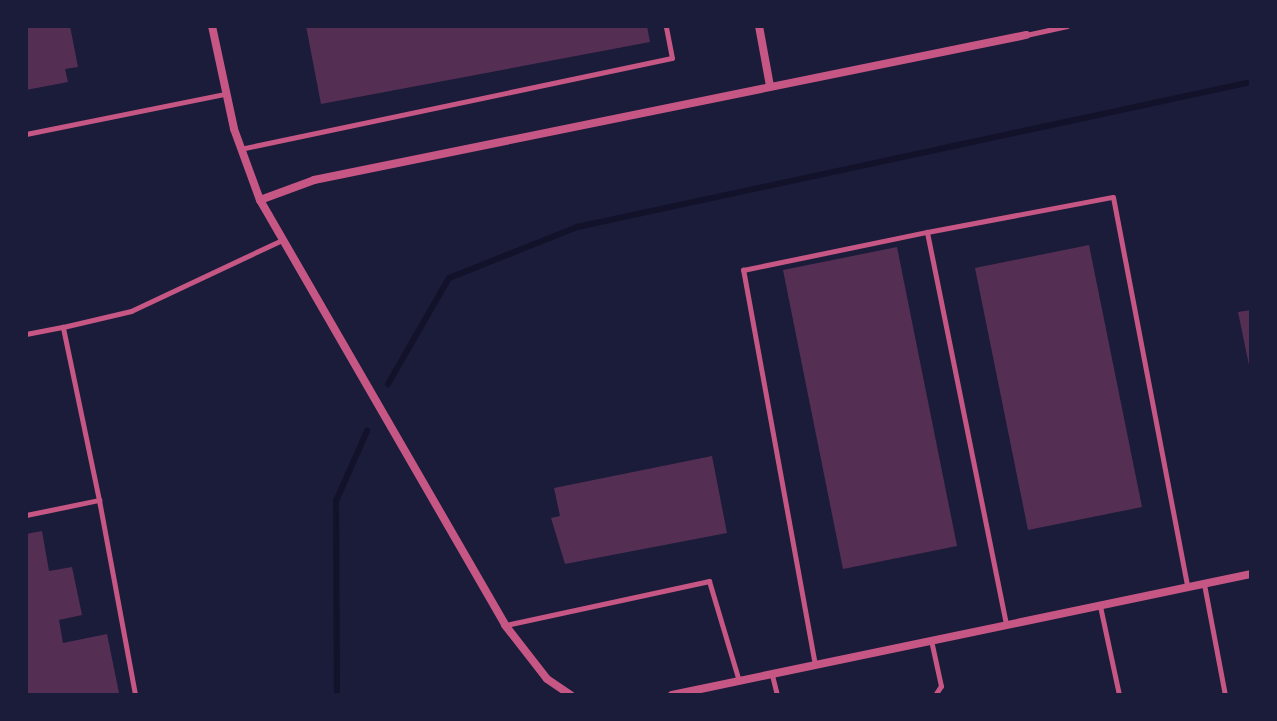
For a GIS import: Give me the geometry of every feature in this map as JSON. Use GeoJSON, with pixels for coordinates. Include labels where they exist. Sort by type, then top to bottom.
{"type":"FeatureCollection","features":[{"type":"Feature","properties":{"kind":"street"},"geometry":{"type":"LineString","coordinates":[[212,26],[225,94],[240,149],[260,200],[505,625],[556,685],[571,695]]}},
{"type":"Feature","properties":{"kind":"street"},"geometry":{"type":"LineString","coordinates":[[759,26],[770,86]]}},
{"type":"Feature","properties":{"kind":"street"},"geometry":{"type":"LineString","coordinates":[[260,200],[314,180],[1026,35]]}},
{"type":"Feature","properties":{"kind":"street"},"geometry":{"type":"LineString","coordinates":[[672,695],[1251,574]]}},
{"type":"Feature","properties":{"kind":"lane"},"geometry":{"type":"LineString","coordinates":[[240,149],[672,58],[666,26]]}},
{"type":"Feature","properties":{"kind":"lane"},"geometry":{"type":"LineString","coordinates":[[1026,35],[1063,26]]}},
{"type":"Feature","properties":{"kind":"lane"},"geometry":{"type":"LineString","coordinates":[[26,134],[225,94]]}},
{"type":"Feature","properties":{"kind":"lane"},"geometry":{"type":"LineString","coordinates":[[815,665],[743,270],[1113,197],[1187,586]]}},
{"type":"Feature","properties":{"kind":"lane"},"geometry":{"type":"LineString","coordinates":[[927,232],[1006,624]]}},
{"type":"Feature","properties":{"kind":"lane"},"geometry":{"type":"LineString","coordinates":[[26,334],[131,311],[282,240]]}},
{"type":"Feature","properties":{"kind":"lane"},"geometry":{"type":"LineString","coordinates":[[63,327],[135,695]]}},
{"type":"Feature","properties":{"kind":"lane"},"geometry":{"type":"LineString","coordinates":[[26,515],[99,500]]}},
{"type":"Feature","properties":{"kind":"lane"},"geometry":{"type":"LineString","coordinates":[[505,625],[709,581],[739,681]]}},
{"type":"Feature","properties":{"kind":"lane"},"geometry":{"type":"LineString","coordinates":[[1203,583],[1225,695]]}},
{"type":"Feature","properties":{"kind":"lane"},"geometry":{"type":"LineString","coordinates":[[1099,605],[1119,695]]}},
{"type":"Feature","properties":{"kind":"lane"},"geometry":{"type":"LineString","coordinates":[[931,640],[941,686],[935,695]]}},
{"type":"Feature","properties":{"kind":"lane"},"geometry":{"type":"LineString","coordinates":[[772,674],[777,695]]}},
{"type":"Feature","properties":{"kind":"lane"},"geometry":{"type":"LineString","coordinates":[[551,695],[556,685]]}},
{"type":"Feature","properties":{"kind":"building"},"geometry":{"type":"Polygon","coordinates":[[[26,26],[70,26],[78,67],[65,69],[68,82],[26,90],[26,26]]]}},
{"type":"Feature","properties":{"kind":"building"},"geometry":{"type":"Polygon","coordinates":[[[306,26],[647,26],[650,42],[321,104],[306,26]]]}},
{"type":"Feature","properties":{"kind":"building"},"geometry":{"type":"Polygon","coordinates":[[[1089,245],[1142,507],[1028,530],[975,268],[1089,245]]]}},
{"type":"Feature","properties":{"kind":"building"},"geometry":{"type":"Polygon","coordinates":[[[897,247],[957,546],[843,569],[783,270],[897,247]]]}},
{"type":"Feature","properties":{"kind":"building"},"geometry":{"type":"Polygon","coordinates":[[[1251,310],[1251,369],[1250,370],[1238,312],[1251,310]]]}},
{"type":"Feature","properties":{"kind":"building"},"geometry":{"type":"Polygon","coordinates":[[[712,456],[727,533],[565,564],[551,518],[560,516],[554,488],[712,456]]]}},
{"type":"Feature","properties":{"kind":"building"},"geometry":{"type":"Polygon","coordinates":[[[42,531],[49,571],[72,567],[82,615],[59,620],[63,643],[107,634],[119,693],[26,695],[26,534],[42,531]]]}},
{"type":"Feature","properties":{"kind":"waterway"},"geometry":{"type":"LineString","coordinates":[[388,384],[449,278],[577,227],[1251,82]]}},
{"type":"Feature","properties":{"kind":"waterway"},"geometry":{"type":"LineString","coordinates":[[337,695],[336,501],[367,431]]}}]}
